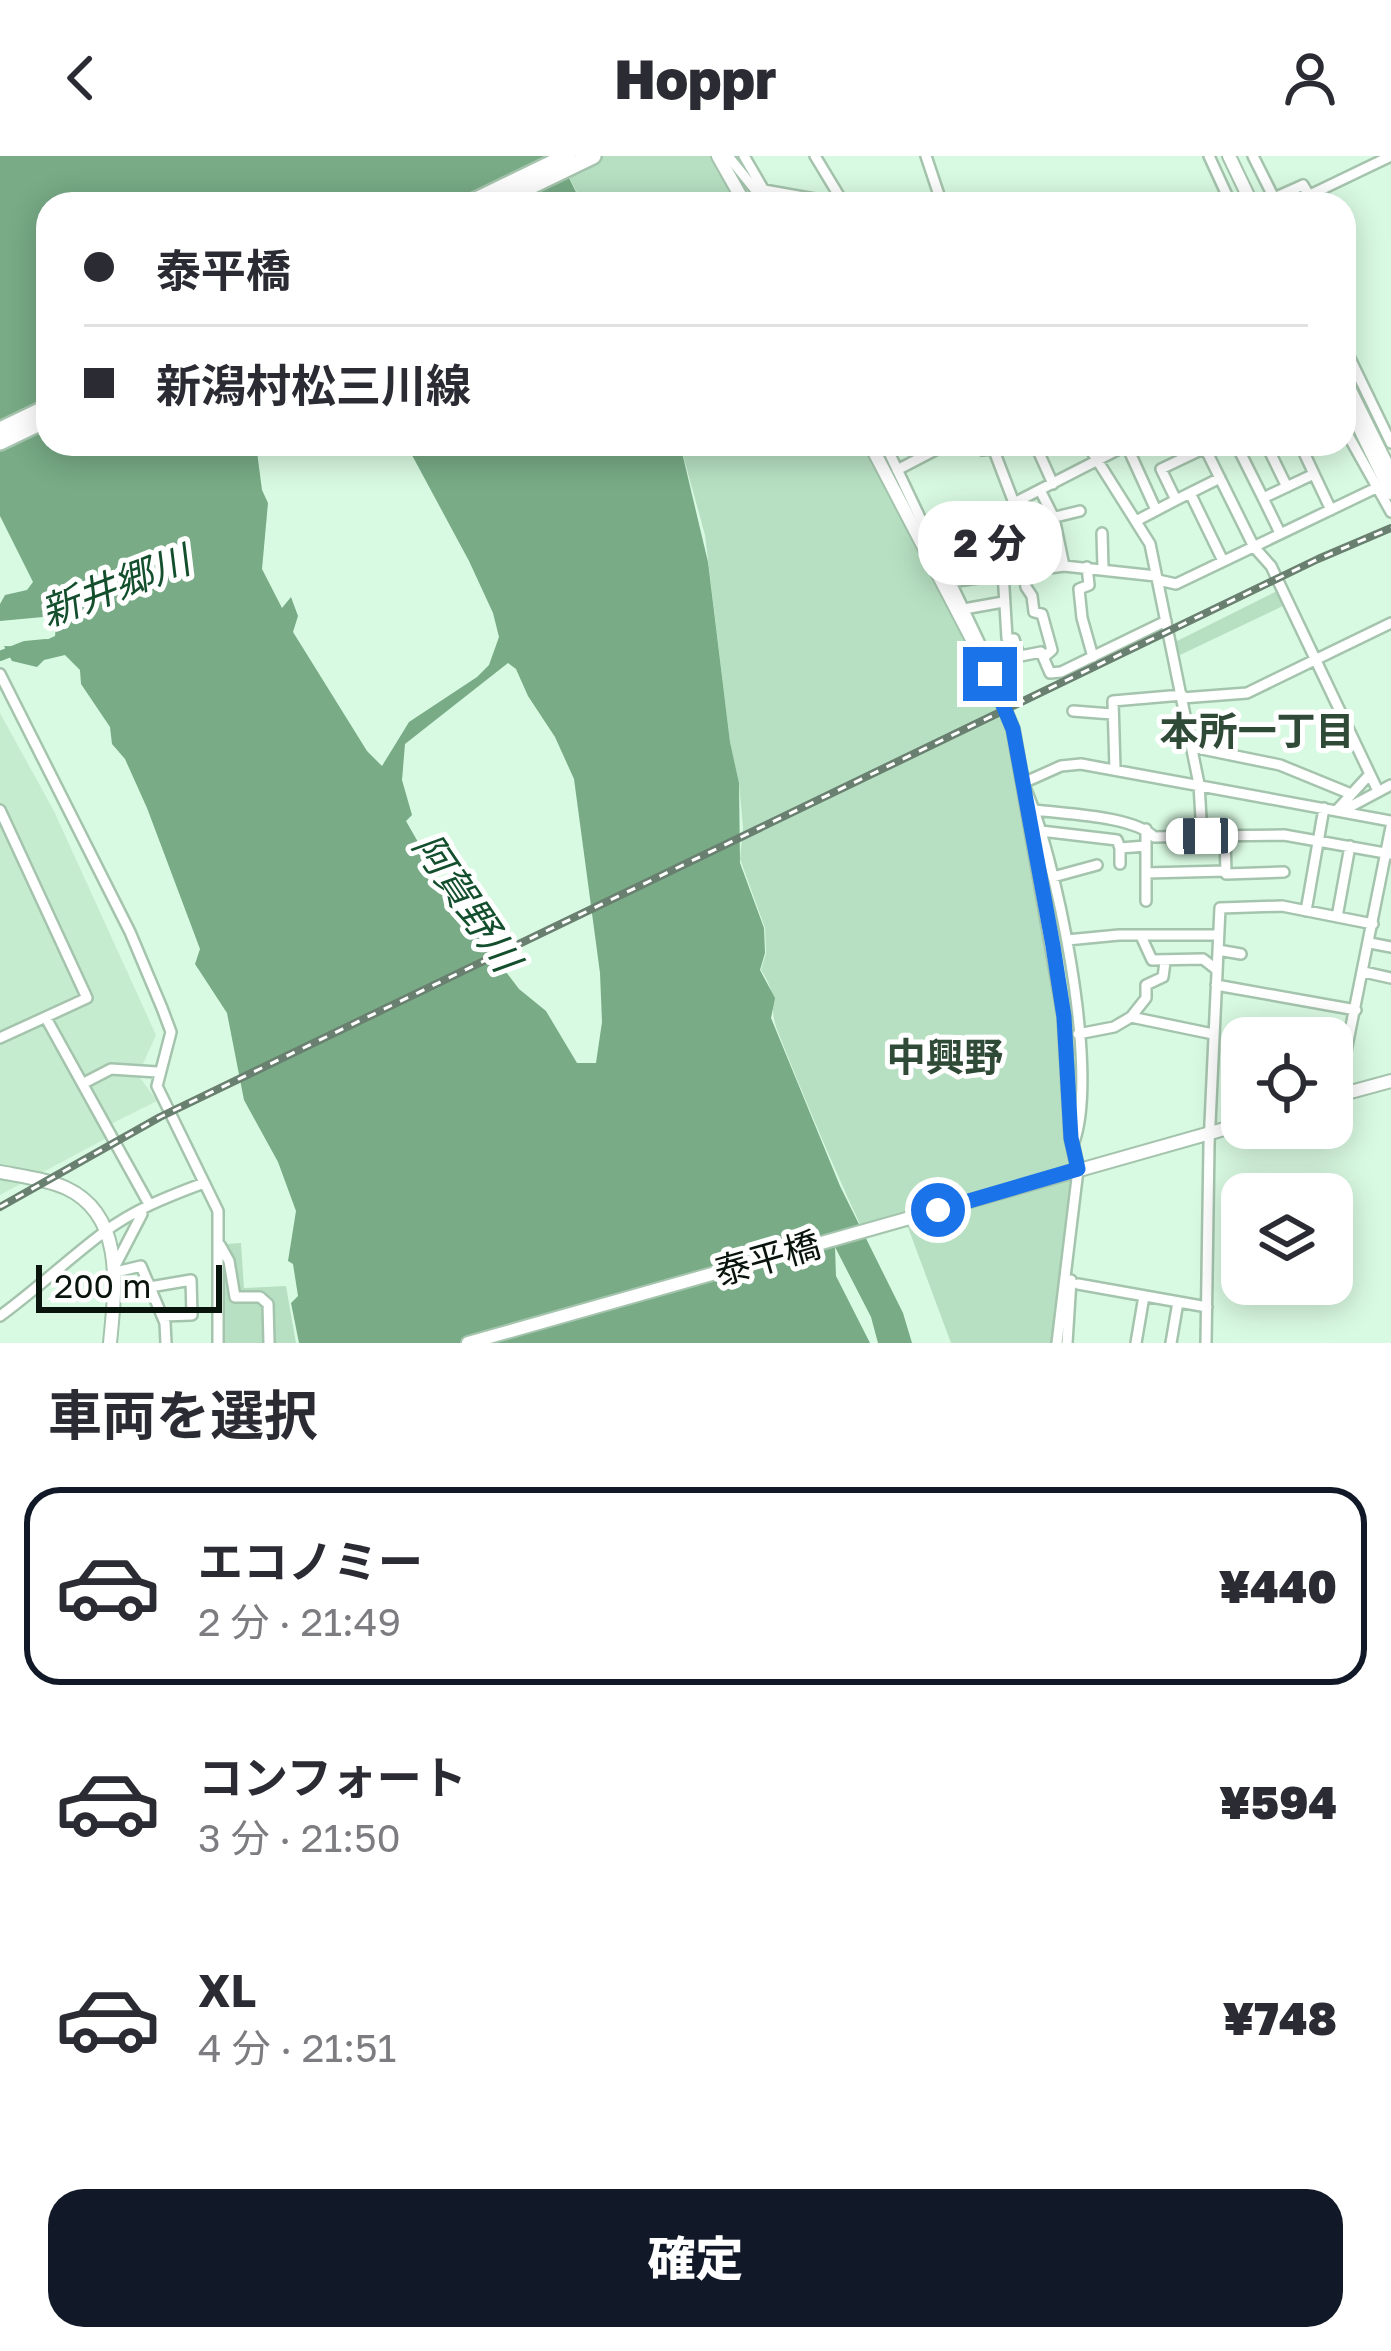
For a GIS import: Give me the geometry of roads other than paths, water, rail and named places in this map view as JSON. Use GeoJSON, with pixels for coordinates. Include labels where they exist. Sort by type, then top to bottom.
{"type":"FeatureCollection","features":[{"type":"Feature","properties":{"kind":"highway"},"geometry":{"type":"LineString","coordinates":[[493,192],[567,156]]}},
{"type":"Feature","properties":{"kind":"highway"},"geometry":{"type":"LineString","coordinates":[[519,192],[593,156]]}},
{"type":"Feature","properties":{"kind":"highway"},"geometry":{"type":"LineString","coordinates":[[0,430],[36,413]]}},
{"type":"Feature","properties":{"kind":"highway"},"geometry":{"type":"LineString","coordinates":[[0,442],[36,425]]}},
{"type":"Feature","properties":{"kind":"main road"},"geometry":{"type":"LineString","coordinates":[[718,156],[738,192]]}},
{"type":"Feature","properties":{"kind":"main road"},"geometry":{"type":"LineString","coordinates":[[1233,156],[1250,192]]}},
{"type":"Feature","properties":{"kind":"main road"},"geometry":{"type":"LineString","coordinates":[[1356,402],[1391,473]]}},
{"type":"Feature","properties":{"kind":"main road"},"geometry":{"type":"LineString","coordinates":[[1356,421],[1391,493]]}},
{"type":"Feature","properties":{"kind":"main road"},"geometry":{"type":"LineString","coordinates":[[876,456],[989,671],[1013,729],[1064,1017],[1072,1171]]}},
{"type":"Feature","properties":{"kind":"main road"},"geometry":{"type":"LineString","coordinates":[[1353,1092],[1391,1081]]}},
{"type":"Feature","properties":{"kind":"main road","name":"泰平橋"},"geometry":{"type":"LineString","coordinates":[[468,1343],[1221,1130]]}},
{"type":"Feature","properties":{"kind":"main road"},"geometry":{"type":"LineString","coordinates":[[0,1172],[61,1185],[88,1204],[116,1268],[110,1343]]}},
{"type":"Feature","properties":{"kind":"street"},"geometry":{"type":"LineString","coordinates":[[728,156],[758,192]]}},
{"type":"Feature","properties":{"kind":"street"},"geometry":{"type":"LineString","coordinates":[[744,156],[759,192]]}},
{"type":"Feature","properties":{"kind":"street"},"geometry":{"type":"LineString","coordinates":[[815,156],[837,192]]}},
{"type":"Feature","properties":{"kind":"street"},"geometry":{"type":"LineString","coordinates":[[926,156],[938,192]]}},
{"type":"Feature","properties":{"kind":"street"},"geometry":{"type":"LineString","coordinates":[[1209,156],[1226,192]]}},
{"type":"Feature","properties":{"kind":"street"},"geometry":{"type":"LineString","coordinates":[[1253,156],[1271,192]]}},
{"type":"Feature","properties":{"kind":"street"},"geometry":{"type":"LineString","coordinates":[[1326,192],[1391,156]]}},
{"type":"Feature","properties":{"kind":"street"},"geometry":{"type":"LineString","coordinates":[[1356,371],[1391,443]]}},
{"type":"Feature","properties":{"kind":"street"},"geometry":{"type":"LineString","coordinates":[[1356,450],[1391,512]]}},
{"type":"Feature","properties":{"kind":"street"},"geometry":{"type":"LineString","coordinates":[[891,456],[989,671],[1018,655],[1041,652],[1050,673],[1166,621]]}},
{"type":"Feature","properties":{"kind":"street"},"geometry":{"type":"LineString","coordinates":[[897,470],[924,456]]}},
{"type":"Feature","properties":{"kind":"street"},"geometry":{"type":"LineString","coordinates":[[996,456],[1014,503],[1022,570],[1034,612],[1042,614],[1047,627],[1052,650],[1044,657]]}},
{"type":"Feature","properties":{"kind":"street"},"geometry":{"type":"LineString","coordinates":[[1040,456],[1053,484]]}},
{"type":"Feature","properties":{"kind":"street"},"geometry":{"type":"LineString","coordinates":[[1095,456],[1150,544],[1199,784],[1202,836]]}},
{"type":"Feature","properties":{"kind":"street"},"geometry":{"type":"LineString","coordinates":[[1014,503],[1105,456]]}},
{"type":"Feature","properties":{"kind":"street"},"geometry":{"type":"LineString","coordinates":[[1133,456],[1156,510]]}},
{"type":"Feature","properties":{"kind":"street"},"geometry":{"type":"LineString","coordinates":[[1176,500],[1161,470],[1186,456]]}},
{"type":"Feature","properties":{"kind":"street"},"geometry":{"type":"LineString","coordinates":[[1209,456],[1254,547],[1271,566],[1378,790]]}},
{"type":"Feature","properties":{"kind":"street"},"geometry":{"type":"LineString","coordinates":[[1242,456],[1280,533]]}},
{"type":"Feature","properties":{"kind":"street"},"geometry":{"type":"LineString","coordinates":[[1272,456],[1287,487]]}},
{"type":"Feature","properties":{"kind":"street"},"geometry":{"type":"LineString","coordinates":[[1306,456],[1331,510]]}},
{"type":"Feature","properties":{"kind":"street"},"geometry":{"type":"LineString","coordinates":[[1263,498],[1314,474]]}},
{"type":"Feature","properties":{"kind":"street"},"geometry":{"type":"LineString","coordinates":[[1136,521],[1220,478]]}},
{"type":"Feature","properties":{"kind":"street"},"geometry":{"type":"LineString","coordinates":[[950,582],[1064,566],[1103,568],[1176,584],[1376,488]]}},
{"type":"Feature","properties":{"kind":"street"},"geometry":{"type":"LineString","coordinates":[[1040,490],[1054,518],[1064,566]]}},
{"type":"Feature","properties":{"kind":"street"},"geometry":{"type":"LineString","coordinates":[[1190,493],[1223,561]]}},
{"type":"Feature","properties":{"kind":"street"},"geometry":{"type":"LineString","coordinates":[[936,553],[975,537],[996,518],[1018,521],[1080,511]]}},
{"type":"Feature","properties":{"kind":"street"},"geometry":{"type":"LineString","coordinates":[[1102,533],[1103,568]]}},
{"type":"Feature","properties":{"kind":"street"},"geometry":{"type":"LineString","coordinates":[[1087,567],[1088,584],[1079,589],[1093,657]]}},
{"type":"Feature","properties":{"kind":"street"},"geometry":{"type":"LineString","coordinates":[[1003,572],[1007,638],[1014,639],[1018,655]]}},
{"type":"Feature","properties":{"kind":"street"},"geometry":{"type":"LineString","coordinates":[[964,610],[1003,602]]}},
{"type":"Feature","properties":{"kind":"street"},"geometry":{"type":"LineString","coordinates":[[1115,769],[1113,701],[1247,693],[1391,623]]}},
{"type":"Feature","properties":{"kind":"street"},"geometry":{"type":"LineString","coordinates":[[0,674],[153,984],[171,1032],[158,1072],[158,1092],[218,1211],[218,1343]]}},
{"type":"Feature","properties":{"kind":"street"},"geometry":{"type":"LineString","coordinates":[[1073,711],[1112,714]]}},
{"type":"Feature","properties":{"kind":"street"},"geometry":{"type":"LineString","coordinates":[[1192,746],[1280,765],[1351,794]]}},
{"type":"Feature","properties":{"kind":"street"},"geometry":{"type":"LineString","coordinates":[[1072,1144],[1082,1116],[1066,940],[1041,831],[1023,783],[1072,764],[1339,810],[1391,824],[1386,884],[1374,918],[1353,1022]]}},
{"type":"Feature","properties":{"kind":"street"},"geometry":{"type":"LineString","coordinates":[[1339,810],[1370,774]]}},
{"type":"Feature","properties":{"kind":"street"},"geometry":{"type":"LineString","coordinates":[[1339,810],[1391,784]]}},
{"type":"Feature","properties":{"kind":"street"},"geometry":{"type":"LineString","coordinates":[[1306,911],[1324,808]]}},
{"type":"Feature","properties":{"kind":"street"},"geometry":{"type":"LineString","coordinates":[[0,810],[86,994],[84,1001],[0,1038]]}},
{"type":"Feature","properties":{"kind":"street"},"geometry":{"type":"LineString","coordinates":[[1035,810],[1099,818],[1146,829],[1154,837],[1284,835],[1388,854]]}},
{"type":"Feature","properties":{"kind":"street"},"geometry":{"type":"LineString","coordinates":[[1146,829],[1146,902]]}},
{"type":"Feature","properties":{"kind":"street"},"geometry":{"type":"LineString","coordinates":[[1041,831],[1117,840],[1120,864]]}},
{"type":"Feature","properties":{"kind":"street"},"geometry":{"type":"LineString","coordinates":[[1225,836],[1226,874],[1284,872]]}},
{"type":"Feature","properties":{"kind":"street"},"geometry":{"type":"LineString","coordinates":[[1337,917],[1350,845]]}},
{"type":"Feature","properties":{"kind":"street"},"geometry":{"type":"LineString","coordinates":[[1120,848],[1146,846]]}},
{"type":"Feature","properties":{"kind":"street"},"geometry":{"type":"LineString","coordinates":[[1053,877],[1096,865]]}},
{"type":"Feature","properties":{"kind":"street"},"geometry":{"type":"LineString","coordinates":[[1146,873],[1226,871]]}},
{"type":"Feature","properties":{"kind":"street"},"geometry":{"type":"LineString","coordinates":[[1205,1343],[1220,908],[1263,906],[1337,917],[1391,916]]}},
{"type":"Feature","properties":{"kind":"street"},"geometry":{"type":"LineString","coordinates":[[1066,940],[1218,935]]}},
{"type":"Feature","properties":{"kind":"street"},"geometry":{"type":"LineString","coordinates":[[1141,937],[1152,960],[1203,959],[1217,970]]}},
{"type":"Feature","properties":{"kind":"street"},"geometry":{"type":"LineString","coordinates":[[1370,944],[1391,947]]}},
{"type":"Feature","properties":{"kind":"street"},"geometry":{"type":"LineString","coordinates":[[1218,950],[1241,953]]}},
{"type":"Feature","properties":{"kind":"street"},"geometry":{"type":"LineString","coordinates":[[1078,1034],[1114,1028],[1131,1017],[1145,998],[1146,985],[1163,977],[1165,962]]}},
{"type":"Feature","properties":{"kind":"street"},"geometry":{"type":"LineString","coordinates":[[1364,973],[1391,978]]}},
{"type":"Feature","properties":{"kind":"street"},"geometry":{"type":"LineString","coordinates":[[1216,985],[1356,1010]]}},
{"type":"Feature","properties":{"kind":"street"},"geometry":{"type":"LineString","coordinates":[[1131,1017],[1213,1034]]}},
{"type":"Feature","properties":{"kind":"street"},"geometry":{"type":"LineString","coordinates":[[46,1018],[147,1206]]}},
{"type":"Feature","properties":{"kind":"street"},"geometry":{"type":"LineString","coordinates":[[84,1083],[111,1069],[158,1072]]}},
{"type":"Feature","properties":{"kind":"street"},"geometry":{"type":"LineString","coordinates":[[1067,1343],[1072,1171]]}},
{"type":"Feature","properties":{"kind":"street"},"geometry":{"type":"LineString","coordinates":[[0,1316],[104,1232],[147,1206],[204,1183]]}},
{"type":"Feature","properties":{"kind":"street"},"geometry":{"type":"LineString","coordinates":[[116,1268],[147,1206]]}},
{"type":"Feature","properties":{"kind":"street"},"geometry":{"type":"LineString","coordinates":[[220,1246],[230,1261],[235,1298],[260,1297],[268,1304],[269,1343]]}},
{"type":"Feature","properties":{"kind":"street"},"geometry":{"type":"LineString","coordinates":[[1057,1343],[1070,1257]]}},
{"type":"Feature","properties":{"kind":"street"},"geometry":{"type":"LineString","coordinates":[[116,1268],[141,1266],[162,1316],[166,1343]]}},
{"type":"Feature","properties":{"kind":"street"},"geometry":{"type":"LineString","coordinates":[[150,1287],[191,1280],[192,1315],[162,1316]]}},
{"type":"Feature","properties":{"kind":"street"},"geometry":{"type":"LineString","coordinates":[[1078,1284],[1207,1306]]}},
{"type":"Feature","properties":{"kind":"street"},"geometry":{"type":"LineString","coordinates":[[1136,1343],[1144,1296]]}},
{"type":"Feature","properties":{"kind":"street"},"geometry":{"type":"LineString","coordinates":[[1171,1343],[1178,1302]]}},
{"type":"Feature","properties":{"kind":"water"},"geometry":{"type":"Polygon","coordinates":[[[0,156],[558,156],[576,192],[36,192],[36,456],[258,456],[268,503],[262,569],[282,608],[291,597],[298,616],[293,632],[367,751],[382,766],[409,722],[489,665],[499,637],[469,561],[412,456],[683,456],[708,562],[739,783],[740,863],[764,928],[760,970],[775,998],[771,1018],[840,1186],[903,1313],[912,1343],[878,1343],[871,1317],[835,1247],[836,1276],[870,1343],[299,1343],[291,1303],[298,1296],[293,1264],[288,1261],[296,1211],[278,1162],[244,1100],[227,1013],[195,964],[200,949],[147,808],[125,759],[112,744],[110,727],[81,684],[80,670],[65,655],[44,660],[37,667],[12,661],[4,646],[31,647],[55,636],[56,626],[43,617],[0,621],[5,595],[27,590],[33,582],[0,516],[0,156]],[[508,663],[405,744],[402,780],[412,815],[406,821],[451,900],[519,989],[546,1011],[577,1063],[596,1063],[602,1022],[600,973],[574,779],[555,737],[516,669],[508,663]]]}},
{"type":"Feature","properties":{"kind":"waterway","name":"新井郷川"},"geometry":{"type":"LineString","coordinates":[[0,656],[46,644]]}},
{"type":"Feature","properties":{"kind":"railway"},"geometry":{"type":"LineString","coordinates":[[0,1207],[160,1117],[1391,528]]}},
{"type":"Feature","properties":{"kind":"district","name":"本所一丁目"},"geometry":{"type":"Point","coordinates":[1257,731]}},
{"type":"Feature","properties":{"kind":"district","name":"中興野"},"geometry":{"type":"Point","coordinates":[945,1057]}},
{"type":"Feature","properties":{"kind":"water label","name":"阿賀野川"},"geometry":{"type":"Point","coordinates":[467,902]}}]}
